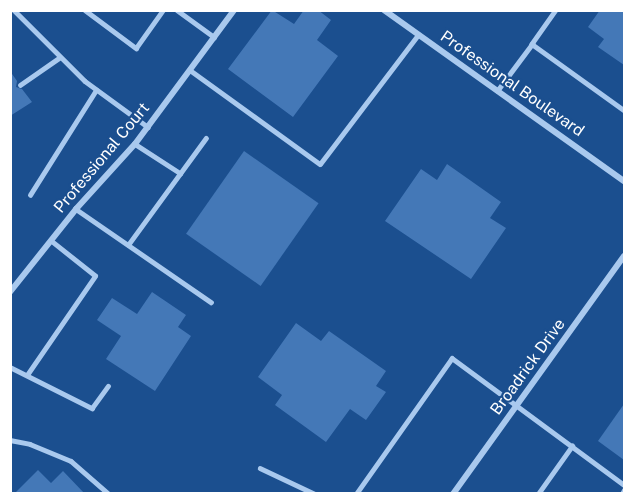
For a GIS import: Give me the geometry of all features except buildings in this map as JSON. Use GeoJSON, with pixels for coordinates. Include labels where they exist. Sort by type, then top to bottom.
{"type":"FeatureCollection","features":[{"type":"Feature","properties":{"kind":"street","name":"Professional Court"},"geometry":{"type":"LineString","coordinates":[[10,292],[76,209],[135,144],[234,10]]}},
{"type":"Feature","properties":{"kind":"street","name":"Professional Boulevard"},"geometry":{"type":"LineString","coordinates":[[384,10],[624,181]]}},
{"type":"Feature","properties":{"kind":"street","name":"Broadrick Drive"},"geometry":{"type":"LineString","coordinates":[[453,494],[624,256]]}},
{"type":"Feature","properties":{"kind":"lane"},"geometry":{"type":"LineString","coordinates":[[14,10],[59,57],[96,90],[148,127]]}},
{"type":"Feature","properties":{"kind":"lane"},"geometry":{"type":"LineString","coordinates":[[85,10],[136,48],[162,10]]}},
{"type":"Feature","properties":{"kind":"lane"},"geometry":{"type":"LineString","coordinates":[[177,10],[214,37]]}},
{"type":"Feature","properties":{"kind":"lane"},"geometry":{"type":"LineString","coordinates":[[497,91],[556,10]]}},
{"type":"Feature","properties":{"kind":"lane"},"geometry":{"type":"LineString","coordinates":[[190,70],[320,164],[418,35]]}},
{"type":"Feature","properties":{"kind":"lane"},"geometry":{"type":"LineString","coordinates":[[532,44],[624,110]]}},
{"type":"Feature","properties":{"kind":"lane"},"geometry":{"type":"LineString","coordinates":[[20,85],[59,57]]}},
{"type":"Feature","properties":{"kind":"lane"},"geometry":{"type":"LineString","coordinates":[[30,195],[96,90]]}},
{"type":"Feature","properties":{"kind":"lane"},"geometry":{"type":"LineString","coordinates":[[128,245],[206,138]]}},
{"type":"Feature","properties":{"kind":"lane"},"geometry":{"type":"LineString","coordinates":[[135,144],[180,173]]}},
{"type":"Feature","properties":{"kind":"lane"},"geometry":{"type":"LineString","coordinates":[[76,209],[211,302]]}},
{"type":"Feature","properties":{"kind":"lane"},"geometry":{"type":"LineString","coordinates":[[27,375],[95,276],[51,241]]}},
{"type":"Feature","properties":{"kind":"lane"},"geometry":{"type":"LineString","coordinates":[[356,494],[452,358],[624,485]]}},
{"type":"Feature","properties":{"kind":"lane"},"geometry":{"type":"LineString","coordinates":[[10,367],[92,408],[108,386]]}},
{"type":"Feature","properties":{"kind":"lane"},"geometry":{"type":"LineString","coordinates":[[10,440],[30,444],[71,461],[109,494]]}},
{"type":"Feature","properties":{"kind":"lane"},"geometry":{"type":"LineString","coordinates":[[538,494],[572,446]]}},
{"type":"Feature","properties":{"kind":"lane"},"geometry":{"type":"LineString","coordinates":[[260,468],[315,494]]}}]}
